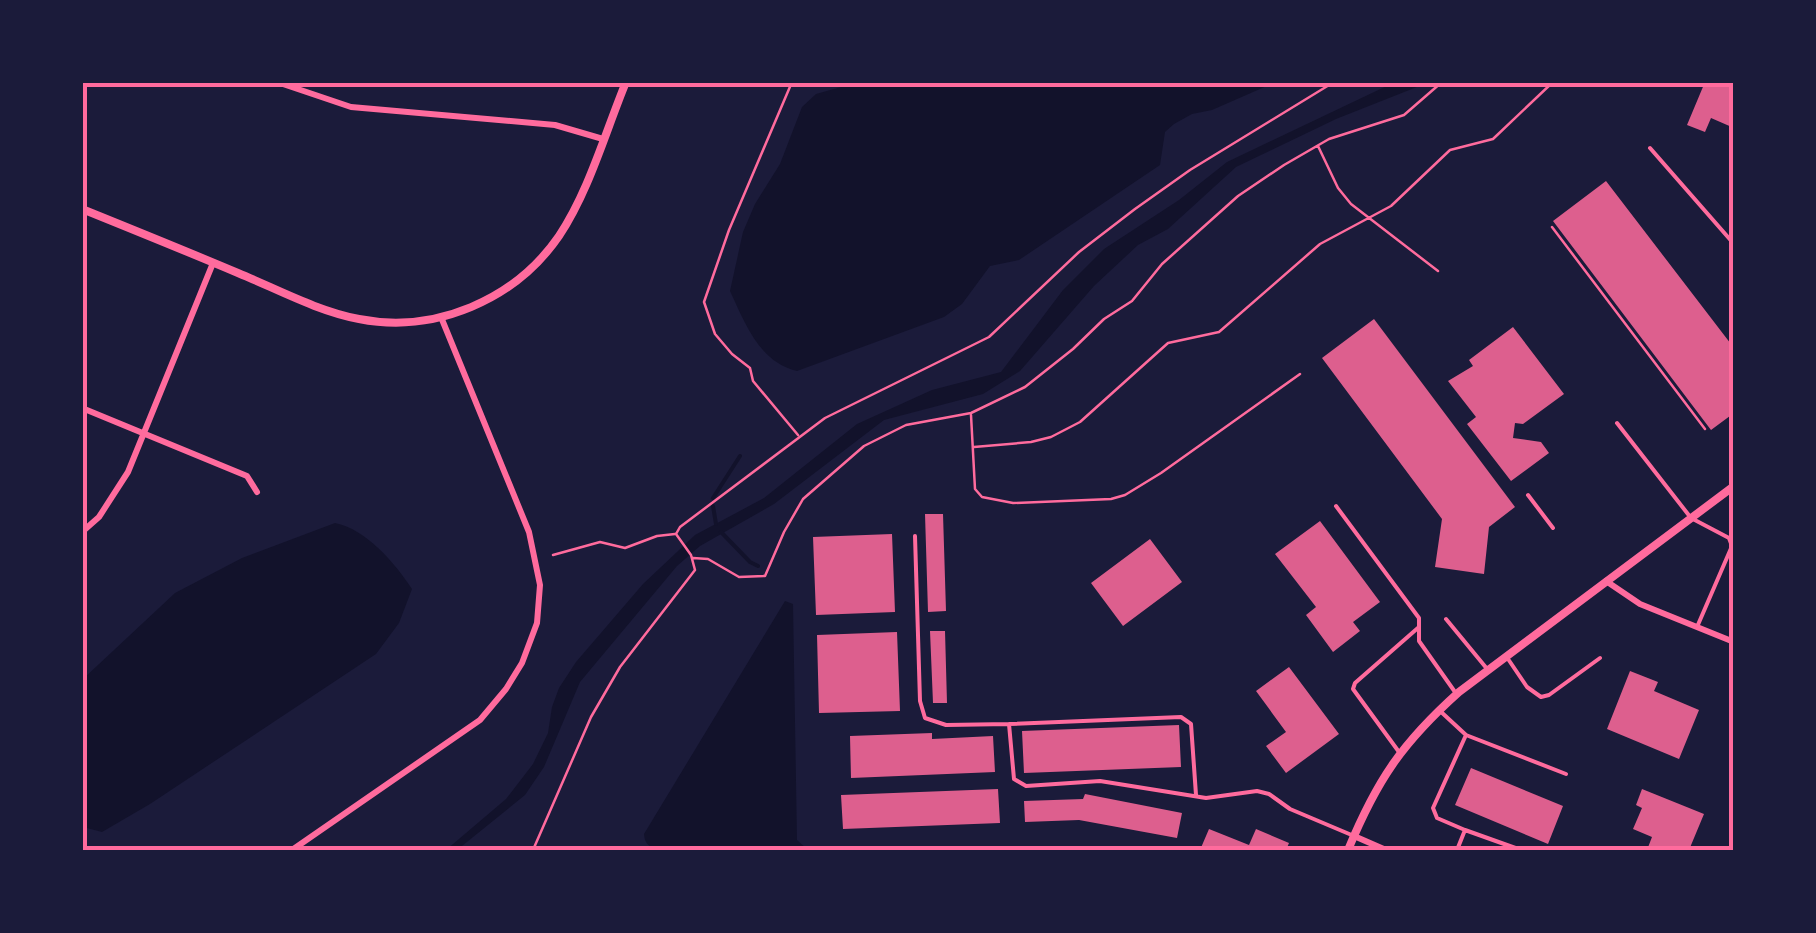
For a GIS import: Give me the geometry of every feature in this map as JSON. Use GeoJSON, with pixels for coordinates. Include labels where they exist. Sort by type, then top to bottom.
{"type":"FeatureCollection","features":[{"type":"Feature","properties":{"kind":"street"},"geometry":{"type":"LineString","coordinates":[[278,82],[350,107],[555,125],[603,139]]}},
{"type":"Feature","properties":{"kind":"street"},"geometry":{"type":"LineString","coordinates":[[82,209],[334,312],[359,319],[413,322],[441,317],[500,292],[542,258],[568,222],[626,82]]}},
{"type":"Feature","properties":{"kind":"street"},"geometry":{"type":"LineString","coordinates":[[82,532],[117,493],[213,262]]}},
{"type":"Feature","properties":{"kind":"street"},"geometry":{"type":"LineString","coordinates":[[292,850],[480,720],[514,676],[536,623],[540,585],[529,532],[441,317]]}},
{"type":"Feature","properties":{"kind":"street"},"geometry":{"type":"LineString","coordinates":[[82,408],[247,476],[257,492]]}},
{"type":"Feature","properties":{"kind":"street"},"geometry":{"type":"LineString","coordinates":[[1348,850],[1369,801],[1399,752],[1438,710],[1734,486]]}},
{"type":"Feature","properties":{"kind":"street"},"geometry":{"type":"LineString","coordinates":[[1606,581],[1640,604],[1734,642]]}},
{"type":"Feature","properties":{"kind":"street"},"geometry":{"type":"LineString","coordinates":[[1354,836],[1386,850]]}},
{"type":"Feature","properties":{"kind":"lane"},"geometry":{"type":"LineString","coordinates":[[1650,148],[1734,244]]}},
{"type":"Feature","properties":{"kind":"lane"},"geometry":{"type":"LineString","coordinates":[[1617,422],[1691,518],[1729,538],[1732,546],[1697,626]]}},
{"type":"Feature","properties":{"kind":"lane"},"geometry":{"type":"LineString","coordinates":[[1528,495],[1553,528]]}},
{"type":"Feature","properties":{"kind":"lane"},"geometry":{"type":"LineString","coordinates":[[1336,506],[1419,618],[1419,642],[1456,694]]}},
{"type":"Feature","properties":{"kind":"lane"},"geometry":{"type":"LineString","coordinates":[[915,536],[920,701],[925,718],[946,725],[1182,717],[1191,724],[1196,796]]}},
{"type":"Feature","properties":{"kind":"lane"},"geometry":{"type":"LineString","coordinates":[[1446,619],[1488,670]]}},
{"type":"Feature","properties":{"kind":"lane"},"geometry":{"type":"LineString","coordinates":[[1399,752],[1354,689],[1355,683],[1419,627]]}},
{"type":"Feature","properties":{"kind":"lane"},"geometry":{"type":"LineString","coordinates":[[1506,656],[1527,687],[1541,697],[1549,696],[1600,658]]}},
{"type":"Feature","properties":{"kind":"lane"},"geometry":{"type":"LineString","coordinates":[[1438,710],[1466,735],[1566,774]]}},
{"type":"Feature","properties":{"kind":"lane"},"geometry":{"type":"LineString","coordinates":[[1010,724],[1014,780],[1026,786],[1100,781],[1196,796],[1257,792],[1269,794],[1290,809],[1354,836]]}},
{"type":"Feature","properties":{"kind":"lane"},"geometry":{"type":"LineString","coordinates":[[1466,735],[1433,808],[1437,818],[1521,850]]}},
{"type":"Feature","properties":{"kind":"lane"},"geometry":{"type":"LineString","coordinates":[[1457,850],[1465,830]]}},
{"type":"Feature","properties":{"kind":"path"},"geometry":{"type":"LineString","coordinates":[[792,82],[729,230],[704,302],[715,334],[750,368],[754,380],[798,436]]}},
{"type":"Feature","properties":{"kind":"path"},"geometry":{"type":"LineString","coordinates":[[676,534],[680,526],[826,418],[989,338],[1080,252],[1135,210],[1190,170],[1334,82]]}},
{"type":"Feature","properties":{"kind":"path"},"geometry":{"type":"LineString","coordinates":[[692,557],[708,559],[739,577],[765,576],[803,499],[864,446],[906,424],[971,414],[1025,387],[1132,300],[1162,264],[1238,196],[1329,139],[1404,115],[1442,82]]}},
{"type":"Feature","properties":{"kind":"path"},"geometry":{"type":"LineString","coordinates":[[974,447],[1032,442],[1066,430],[1090,414],[1168,343],[1218,332],[1310,251],[1371,219],[1410,191],[1450,150],[1493,139],[1554,82]]}},
{"type":"Feature","properties":{"kind":"path"},"geometry":{"type":"LineString","coordinates":[[1318,146],[1338,188],[1351,204],[1438,271]]}},
{"type":"Feature","properties":{"kind":"path"},"geometry":{"type":"LineString","coordinates":[[1552,227],[1706,429]]}},
{"type":"Feature","properties":{"kind":"path"},"geometry":{"type":"LineString","coordinates":[[971,414],[975,490],[982,498],[1013,503],[1111,499],[1125,496],[1161,473],[1300,374]]}},
{"type":"Feature","properties":{"kind":"path"},"geometry":{"type":"LineString","coordinates":[[535,850],[591,718],[620,666],[696,570],[676,534]]}},
{"type":"Feature","properties":{"kind":"path"},"geometry":{"type":"LineString","coordinates":[[553,556],[600,542],[625,548],[657,536],[676,534]]}},
{"type":"Feature","properties":{"kind":"shaded area"},"geometry":{"type":"Polygon","coordinates":[[[859,82],[1274,83],[1174,124],[1165,132],[1160,165],[1019,260],[990,266],[962,304],[944,317],[797,371],[763,350],[730,291],[743,232],[780,164],[802,107],[816,94],[859,82]]]}},
{"type":"Feature","properties":{"kind":"shaded area"},"geometry":{"type":"Polygon","coordinates":[[[1393,83],[1427,83],[1336,119],[1236,167],[1168,229],[1138,245],[1094,286],[1020,371],[983,394],[884,420],[774,504],[700,546],[677,566],[580,682],[544,767],[525,795],[457,850],[446,850],[506,799],[533,764],[548,733],[559,688],[576,662],[643,584],[695,535],[764,498],[857,424],[932,390],[1001,372],[1063,290],[1104,249],[1179,200],[1227,162],[1393,83]]]}},
{"type":"Feature","properties":{"kind":"shaded area"},"geometry":{"type":"Polygon","coordinates":[[[335,523],[369,540],[412,589],[399,623],[376,654],[150,804],[102,832],[83,827],[83,679],[175,593],[242,558],[335,523]]]}},
{"type":"Feature","properties":{"kind":"shaded area"},"geometry":{"type":"Polygon","coordinates":[[[785,601],[793,604],[797,840],[808,850],[667,850],[651,846],[644,834],[785,601]]]}},
{"type":"Feature","properties":{"kind":"building"},"geometry":{"type":"Polygon","coordinates":[[[1705,82],[1734,82],[1734,128],[1711,118],[1705,132],[1687,125],[1705,82]]]}},
{"type":"Feature","properties":{"kind":"building"},"geometry":{"type":"Polygon","coordinates":[[[1606,181],[1734,348],[1734,413],[1711,430],[1553,221],[1606,181]]]}},
{"type":"Feature","properties":{"kind":"building"},"geometry":{"type":"Polygon","coordinates":[[[1374,319],[1515,507],[1489,527],[1484,574],[1435,567],[1442,519],[1322,358],[1374,319]]]}},
{"type":"Feature","properties":{"kind":"building"},"geometry":{"type":"Polygon","coordinates":[[[1513,327],[1564,394],[1523,424],[1515,423],[1513,438],[1541,442],[1549,453],[1511,481],[1467,424],[1476,417],[1448,381],[1473,366],[1469,360],[1513,327]]]}},
{"type":"Feature","properties":{"kind":"building"},"geometry":{"type":"Polygon","coordinates":[[[925,514],[943,514],[946,611],[928,612],[925,514]]]}},
{"type":"Feature","properties":{"kind":"building"},"geometry":{"type":"Polygon","coordinates":[[[1320,521],[1380,602],[1353,622],[1360,631],[1333,652],[1306,615],[1316,607],[1275,554],[1320,521]]]}},
{"type":"Feature","properties":{"kind":"building"},"geometry":{"type":"Polygon","coordinates":[[[892,534],[895,612],[816,615],[813,537],[892,534]]]}},
{"type":"Feature","properties":{"kind":"building"},"geometry":{"type":"Polygon","coordinates":[[[1150,539],[1182,582],[1123,626],[1091,583],[1150,539]]]}},
{"type":"Feature","properties":{"kind":"building"},"geometry":{"type":"Polygon","coordinates":[[[930,631],[945,631],[947,703],[933,703],[930,631]]]}},
{"type":"Feature","properties":{"kind":"building"},"geometry":{"type":"Polygon","coordinates":[[[897,632],[900,711],[819,713],[817,635],[897,632]]]}},
{"type":"Feature","properties":{"kind":"building"},"geometry":{"type":"Polygon","coordinates":[[[1289,667],[1339,734],[1286,773],[1266,746],[1286,732],[1256,691],[1289,667]]]}},
{"type":"Feature","properties":{"kind":"building"},"geometry":{"type":"Polygon","coordinates":[[[1630,671],[1658,682],[1654,691],[1699,710],[1679,759],[1607,729],[1630,671]]]}},
{"type":"Feature","properties":{"kind":"building"},"geometry":{"type":"Polygon","coordinates":[[[1179,725],[1181,767],[1024,773],[1022,731],[1179,725]]]}},
{"type":"Feature","properties":{"kind":"building"},"geometry":{"type":"Polygon","coordinates":[[[932,733],[932,739],[993,736],[995,772],[851,778],[850,736],[932,733]]]}},
{"type":"Feature","properties":{"kind":"building"},"geometry":{"type":"Polygon","coordinates":[[[1471,768],[1563,806],[1548,844],[1455,805],[1471,768]]]}},
{"type":"Feature","properties":{"kind":"building"},"geometry":{"type":"Polygon","coordinates":[[[998,789],[1000,823],[843,829],[841,795],[998,789]]]}},
{"type":"Feature","properties":{"kind":"building"},"geometry":{"type":"Polygon","coordinates":[[[1642,789],[1704,814],[1689,850],[1647,850],[1652,837],[1633,829],[1642,808],[1636,805],[1642,789]]]}},
{"type":"Feature","properties":{"kind":"building"},"geometry":{"type":"Polygon","coordinates":[[[1085,794],[1182,813],[1177,838],[1079,820],[1025,822],[1024,801],[1083,799],[1085,794]]]}},
{"type":"Feature","properties":{"kind":"building"},"geometry":{"type":"Polygon","coordinates":[[[1209,829],[1249,845],[1256,829],[1289,843],[1286,850],[1200,850],[1209,829]]]}},
{"type":"Feature","properties":{"kind":"waterway"},"geometry":{"type":"LineString","coordinates":[[713,498],[740,456]]}},
{"type":"Feature","properties":{"kind":"waterway"},"geometry":{"type":"LineString","coordinates":[[713,506],[716,524]]}},
{"type":"Feature","properties":{"kind":"waterway"},"geometry":{"type":"LineString","coordinates":[[721,532],[758,566]]}}]}
